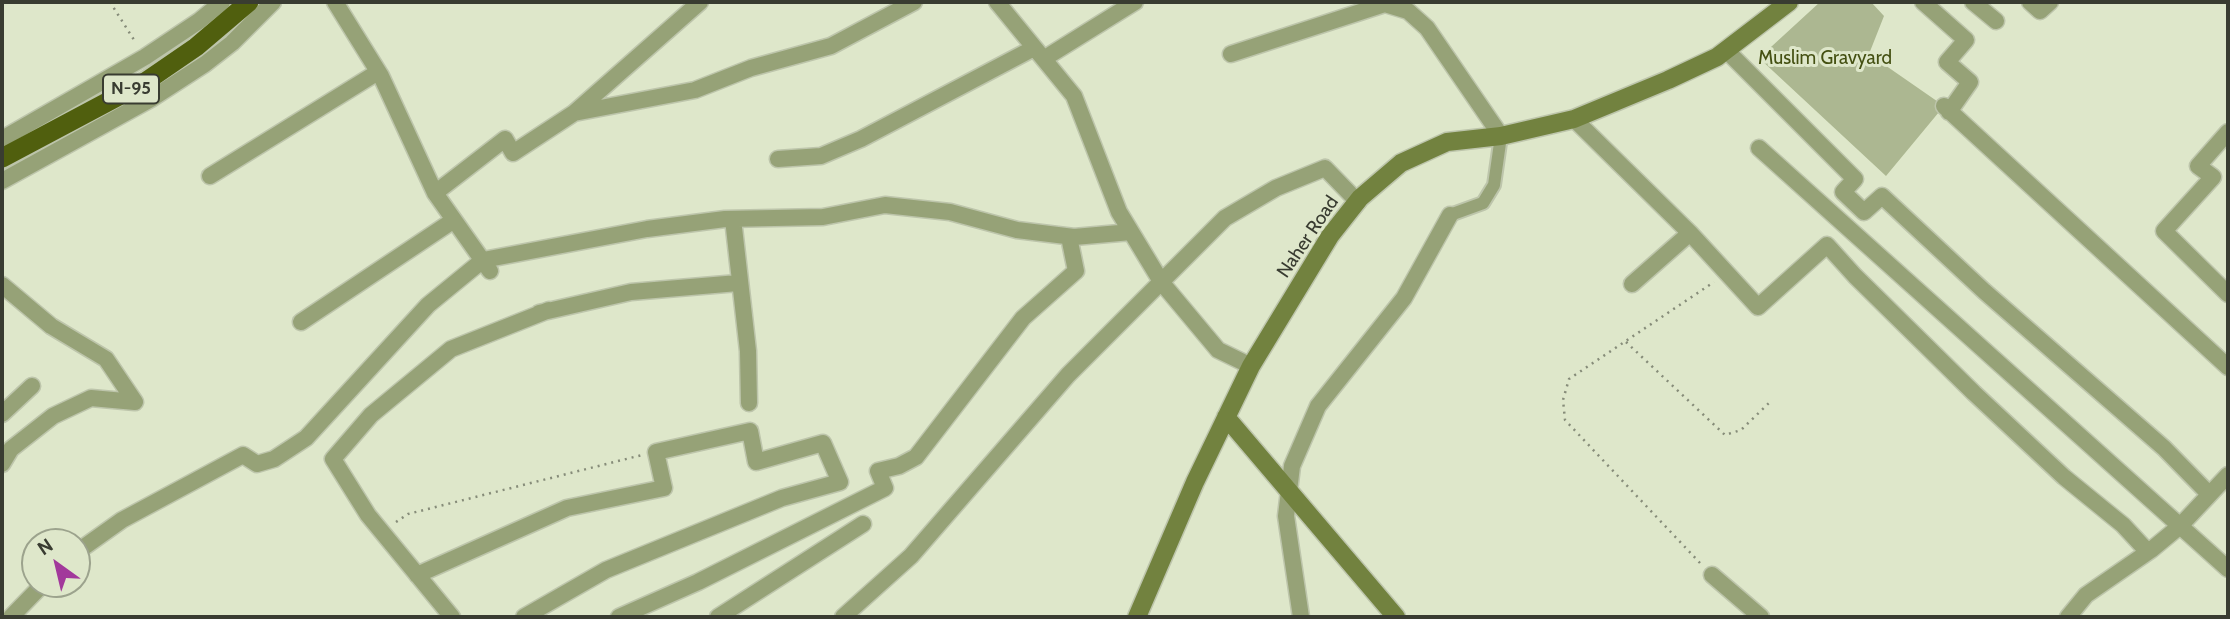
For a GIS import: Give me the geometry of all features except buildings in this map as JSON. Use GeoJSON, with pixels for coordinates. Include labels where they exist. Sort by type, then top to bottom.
{"type":"FeatureCollection","features":[{"type":"Feature","properties":{"kind":"highway","name":"N-95"},"geometry":{"type":"LineString","coordinates":[[2,158],[145,82],[196,47],[249,2]]}},
{"type":"Feature","properties":{"kind":"main road","name":"Naher Road"},"geometry":{"type":"LineString","coordinates":[[1137,617],[1251,366],[1330,236],[1358,202],[1401,163],[1447,142],[1501,136],[1574,119],[1668,80],[1726,50],[1789,2]]}},
{"type":"Feature","properties":{"kind":"main road"},"geometry":{"type":"LineString","coordinates":[[1226,417],[1396,617]]}},
{"type":"Feature","properties":{"kind":"street"},"geometry":{"type":"LineString","coordinates":[[2,139],[145,57],[222,2]]}},
{"type":"Feature","properties":{"kind":"street"},"geometry":{"type":"LineString","coordinates":[[2,181],[151,99],[205,64],[232,43],[273,2]]}},
{"type":"Feature","properties":{"kind":"street"},"geometry":{"type":"LineString","coordinates":[[335,2],[378,72],[435,193],[487,266]]}},
{"type":"Feature","properties":{"kind":"street"},"geometry":{"type":"LineString","coordinates":[[435,193],[505,139],[513,153],[574,113],[700,2]]}},
{"type":"Feature","properties":{"kind":"street"},"geometry":{"type":"LineString","coordinates":[[574,113],[695,90],[751,68],[831,46],[901,12],[914,2]]}},
{"type":"Feature","properties":{"kind":"street"},"geometry":{"type":"LineString","coordinates":[[997,2],[1074,96],[1119,212],[1162,283],[1218,350],[1251,366]]}},
{"type":"Feature","properties":{"kind":"street"},"geometry":{"type":"LineString","coordinates":[[778,159],[821,156],[831,152],[1040,53],[1135,2]]}},
{"type":"Feature","properties":{"kind":"street"},"geometry":{"type":"LineString","coordinates":[[1923,2],[1966,40],[1947,62],[1970,82],[1946,109],[2228,368]]}},
{"type":"Feature","properties":{"kind":"street"},"geometry":{"type":"LineString","coordinates":[[1973,2],[1996,22]]}},
{"type":"Feature","properties":{"kind":"street"},"geometry":{"type":"LineString","coordinates":[[2030,2],[2040,11],[2050,2]]}},
{"type":"Feature","properties":{"kind":"street"},"geometry":{"type":"LineString","coordinates":[[1231,54],[1385,4],[1408,11],[1427,28],[1501,136],[1494,185],[1483,203],[1450,215],[1404,298],[1318,406],[1292,466],[1286,516],[1301,617]]}},
{"type":"Feature","properties":{"kind":"street"},"geometry":{"type":"LineString","coordinates":[[1726,50],[1855,179],[1843,192],[1864,212],[1882,196],[1984,291],[2164,449],[2210,494]]}},
{"type":"Feature","properties":{"kind":"street"},"geometry":{"type":"LineString","coordinates":[[210,176],[378,72]]}},
{"type":"Feature","properties":{"kind":"street"},"geometry":{"type":"LineString","coordinates":[[1574,119],[1690,233],[1758,307],[1827,245],[1974,393],[2064,477],[2123,525],[2148,552]]}},
{"type":"Feature","properties":{"kind":"street"},"geometry":{"type":"LineString","coordinates":[[2228,132],[2198,166],[2213,177],[2164,231],[2228,294]]}},
{"type":"Feature","properties":{"kind":"street"},"geometry":{"type":"LineString","coordinates":[[1759,148],[2228,569]]}},
{"type":"Feature","properties":{"kind":"street"},"geometry":{"type":"LineString","coordinates":[[843,617],[911,556],[1068,375],[1225,218],[1276,188],[1325,169],[1358,202]]}},
{"type":"Feature","properties":{"kind":"street"},"geometry":{"type":"LineString","coordinates":[[91,542],[122,520],[243,455],[257,464],[274,459],[306,438],[428,304],[487,266],[646,229],[733,219],[823,217],[886,205],[950,212],[1017,230],[1069,237],[1131,232]]}},
{"type":"Feature","properties":{"kind":"street"},"geometry":{"type":"LineString","coordinates":[[733,219],[738,284],[746,326],[749,404]]}},
{"type":"Feature","properties":{"kind":"street"},"geometry":{"type":"LineString","coordinates":[[301,322],[454,220]]}},
{"type":"Feature","properties":{"kind":"street"},"geometry":{"type":"LineString","coordinates":[[1632,284],[1690,233]]}},
{"type":"Feature","properties":{"kind":"street"},"geometry":{"type":"LineString","coordinates":[[618,617],[698,582],[885,488],[878,471],[899,466],[916,457],[1023,318],[1076,271],[1069,237]]}},
{"type":"Feature","properties":{"kind":"street"},"geometry":{"type":"LineString","coordinates":[[452,617],[382,533],[333,459],[371,415],[451,349],[543,312],[631,292],[738,284]]}},
{"type":"Feature","properties":{"kind":"street"},"geometry":{"type":"LineString","coordinates":[[2,285],[51,326],[106,359],[135,402],[91,398],[53,416],[11,449],[2,464]]}},
{"type":"Feature","properties":{"kind":"street"},"geometry":{"type":"LineString","coordinates":[[2,414],[32,386]]}},
{"type":"Feature","properties":{"kind":"street"},"geometry":{"type":"LineString","coordinates":[[417,575],[567,508],[664,488],[656,452],[750,431],[756,462],[823,443],[840,482],[782,498],[606,570],[524,617]]}},
{"type":"Feature","properties":{"kind":"street"},"geometry":{"type":"LineString","coordinates":[[2068,617],[2085,595],[2148,552],[2180,526],[2228,475]]}},
{"type":"Feature","properties":{"kind":"street"},"geometry":{"type":"LineString","coordinates":[[718,617],[863,524]]}},
{"type":"Feature","properties":{"kind":"street"},"geometry":{"type":"LineString","coordinates":[[1712,575],[1760,617]]}},
{"type":"Feature","properties":{"kind":"street"},"geometry":{"type":"LineString","coordinates":[[11,617],[29,598]]}},
{"type":"Feature","properties":{"kind":"path"},"geometry":{"type":"LineString","coordinates":[[110,2],[145,57]]}},
{"type":"Feature","properties":{"kind":"path"},"geometry":{"type":"LineString","coordinates":[[1712,575],[1565,420],[1563,400],[1569,379],[1595,359],[1626,342],[1729,273]]}},
{"type":"Feature","properties":{"kind":"path"},"geometry":{"type":"LineString","coordinates":[[1626,342],[1725,435],[1741,430],[1770,402]]}},
{"type":"Feature","properties":{"kind":"path"},"geometry":{"type":"LineString","coordinates":[[382,533],[408,514],[656,452]]}},
{"type":"Feature","properties":{"kind":"green space","name":"Muslim Gravyard"},"geometry":{"type":"Polygon","coordinates":[[[1820,2],[1871,2],[1884,16],[1869,54],[1944,106],[1886,176],[1759,58],[1820,2]]]}}]}
